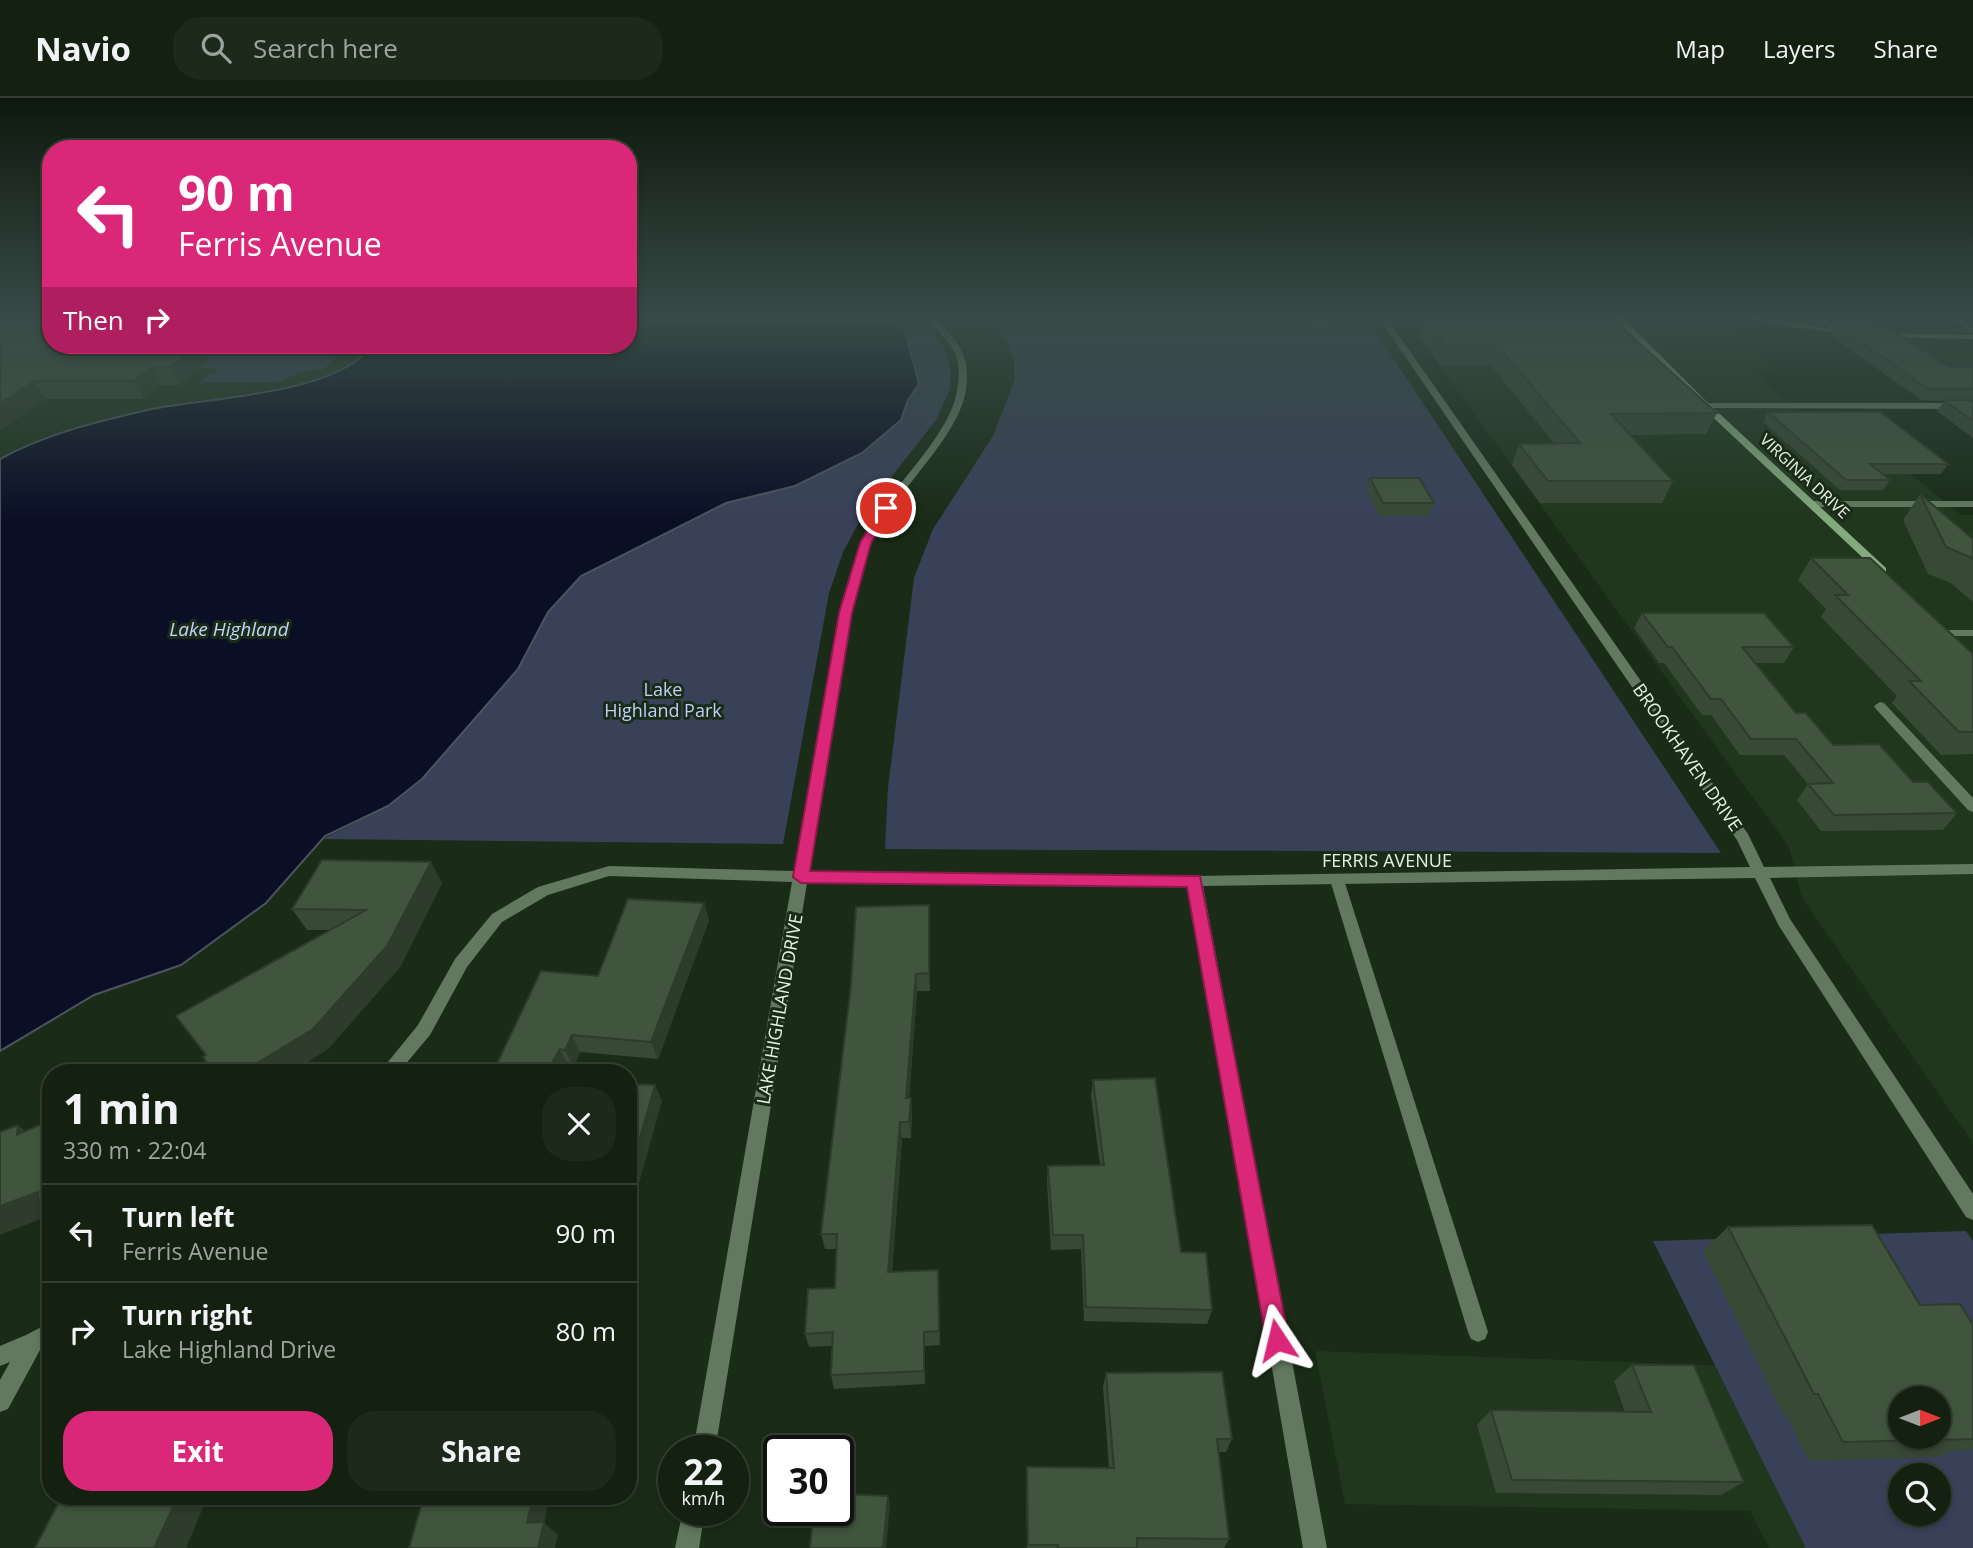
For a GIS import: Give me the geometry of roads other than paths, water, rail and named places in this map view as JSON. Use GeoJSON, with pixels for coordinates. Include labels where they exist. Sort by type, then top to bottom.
{"type":"FeatureCollection","features":[{"type":"Feature","properties":{"kind":"street","name":"LAKE HIGHLAND DRIVE"},"geometry":{"type":"LineString","coordinates":[[707,1435],[845,613],[855,573],[878,520],[946,427],[962,396],[964,385]]}},
{"type":"Feature","properties":{"kind":"street","name":"BROOKHAVEN DRIVE"},"geometry":{"type":"LineString","coordinates":[[1429,385],[1744,838],[1784,922],[1973,1211]]}},
{"type":"Feature","properties":{"kind":"street","name":"VIRGINIA DRIVE"},"geometry":{"type":"LineString","coordinates":[[1685,385],[1895,582]]}},
{"type":"Feature","properties":{"kind":"street"},"geometry":{"type":"LineString","coordinates":[[1705,405],[1973,406]]}},
{"type":"Feature","properties":{"kind":"street"},"geometry":{"type":"LineString","coordinates":[[1812,504],[1973,504]]}},
{"type":"Feature","properties":{"kind":"street"},"geometry":{"type":"LineString","coordinates":[[1965,648],[1945,629],[1973,633]]}},
{"type":"Feature","properties":{"kind":"street"},"geometry":{"type":"LineString","coordinates":[[1880,706],[1973,807]]}},
{"type":"Feature","properties":{"kind":"street","name":"FERRIS AVENUE"},"geometry":{"type":"LineString","coordinates":[[395,1064],[424,1030],[461,963],[497,918],[543,891],[609,871],[801,877],[1195,881],[1973,869]]}},
{"type":"Feature","properties":{"kind":"street"},"geometry":{"type":"LineString","coordinates":[[1336,880],[1478,1332]]}},
{"type":"Feature","properties":{"kind":"street"},"geometry":{"type":"LineString","coordinates":[[1195,881],[1315,1548]]}},
{"type":"Feature","properties":{"kind":"street"},"geometry":{"type":"LineString","coordinates":[[0,1356],[42,1338]]}},
{"type":"Feature","properties":{"kind":"street"},"geometry":{"type":"LineString","coordinates":[[0,1401],[42,1338]]}},
{"type":"Feature","properties":{"kind":"street"},"geometry":{"type":"LineString","coordinates":[[687,1548],[691,1526]]}},
{"type":"Feature","properties":{"kind":"water","name":"Lake Highland"},"geometry":{"type":"Polygon","coordinates":[[[299,385],[919,385],[908,400],[901,420],[862,453],[795,486],[726,503],[581,576],[548,612],[518,669],[422,779],[388,806],[325,836],[266,903],[181,965],[94,995],[0,1051],[0,459],[55,435],[113,418],[152,409],[299,385]]]}},
{"type":"Feature","properties":{"kind":"park label","name":"Lake Highland Park"},"geometry":{"type":"Point","coordinates":[663,699]}}]}
